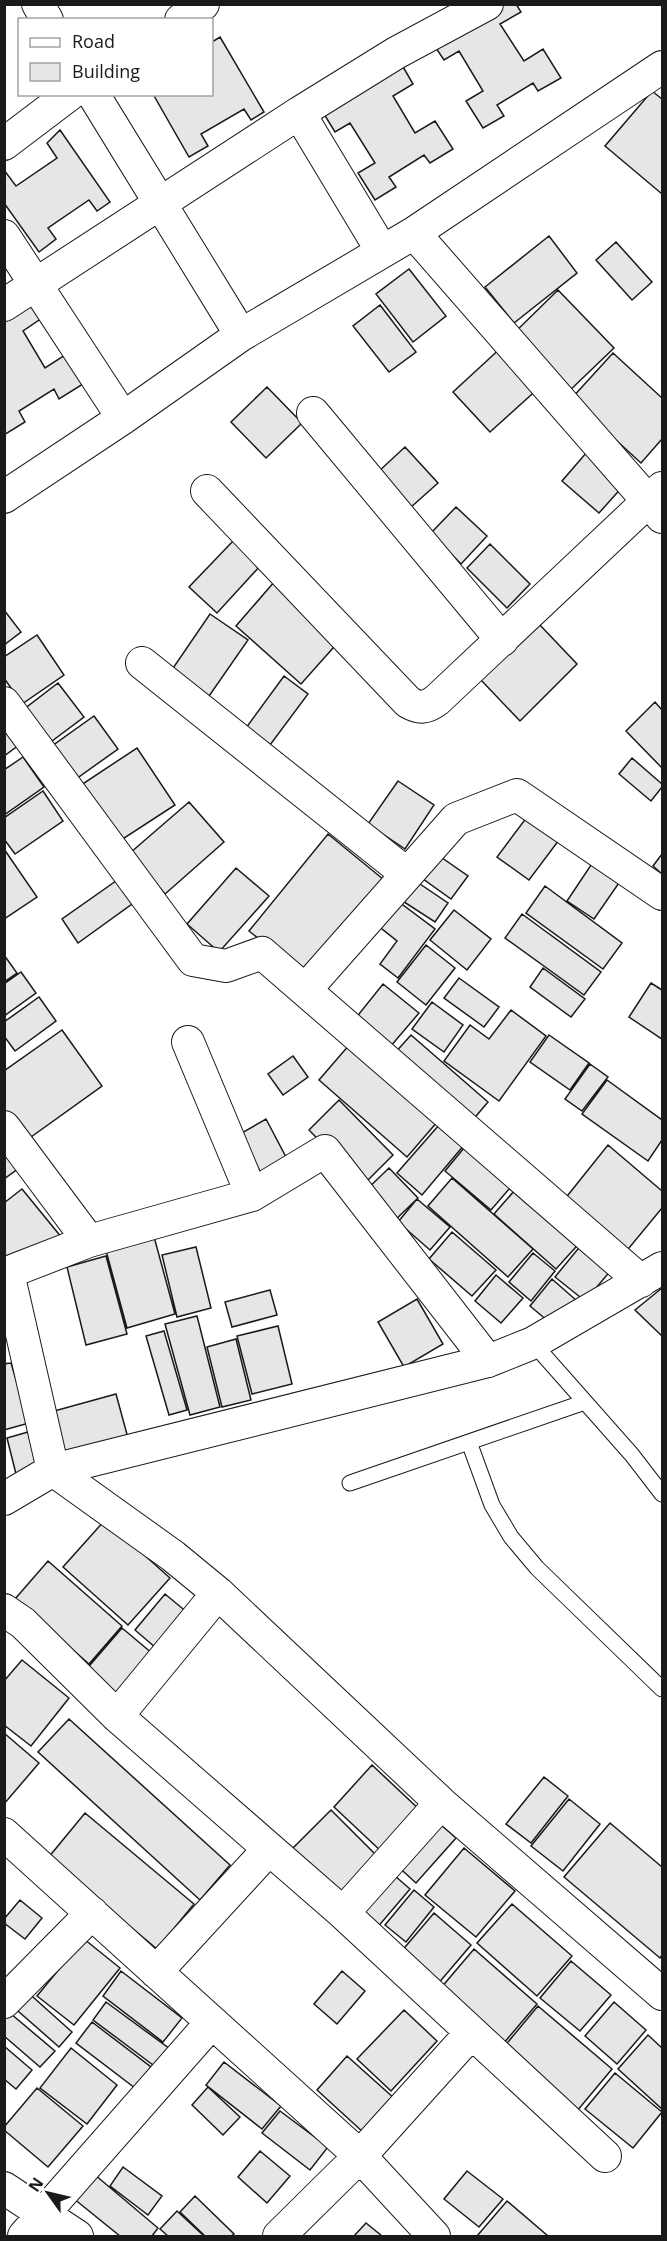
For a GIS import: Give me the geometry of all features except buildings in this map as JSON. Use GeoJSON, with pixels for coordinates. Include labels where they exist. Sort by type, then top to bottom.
{"type":"FeatureCollection","features":[{"type":"Feature","properties":{"kind":"street"},"geometry":{"type":"LineString","coordinates":[[38,4],[46,18]]}},
{"type":"Feature","properties":{"kind":"street"},"geometry":{"type":"LineString","coordinates":[[184,18],[203,4]]}},
{"type":"Feature","properties":{"kind":"street"},"geometry":{"type":"LineString","coordinates":[[4,305],[36,282],[396,53],[487,4]]}},
{"type":"Feature","properties":{"kind":"street"},"geometry":{"type":"LineString","coordinates":[[4,497],[123,418],[241,335],[414,233],[663,67]]}},
{"type":"Feature","properties":{"kind":"street"},"geometry":{"type":"LineString","coordinates":[[4,144],[67,96]]}},
{"type":"Feature","properties":{"kind":"street"},"geometry":{"type":"LineString","coordinates":[[94,96],[241,335]]}},
{"type":"Feature","properties":{"kind":"street"},"geometry":{"type":"LineString","coordinates":[[300,113],[382,251]]}},
{"type":"Feature","properties":{"kind":"street"},"geometry":{"type":"LineString","coordinates":[[207,491],[408,702],[417,707],[427,707],[437,700],[658,502],[414,233]]}},
{"type":"Feature","properties":{"kind":"street"},"geometry":{"type":"LineString","coordinates":[[4,236],[123,418]]}},
{"type":"Feature","properties":{"kind":"street"},"geometry":{"type":"LineString","coordinates":[[313,413],[502,640]]}},
{"type":"Feature","properties":{"kind":"street"},"geometry":{"type":"LineString","coordinates":[[142,663],[407,873]]}},
{"type":"Feature","properties":{"kind":"street"},"geometry":{"type":"LineString","coordinates":[[4,703],[193,960],[226,966],[262,953],[652,1274],[533,1343],[488,1361],[53,1470],[4,1499]]}},
{"type":"Feature","properties":{"kind":"street"},"geometry":{"type":"LineString","coordinates":[[306,989],[456,819],[517,795],[663,894]]}},
{"type":"Feature","properties":{"kind":"street"},"geometry":{"type":"LineString","coordinates":[[188,1042],[252,1195]]}},
{"type":"Feature","properties":{"kind":"street"},"geometry":{"type":"LineString","coordinates":[[4,1127],[89,1241]]}},
{"type":"Feature","properties":{"kind":"street"},"geometry":{"type":"LineString","coordinates":[[488,1361],[325,1151],[252,1195],[89,1241],[6,1273],[53,1470],[173,1556],[218,1593],[441,1803],[663,1994]]}},
{"type":"Feature","properties":{"kind":"street"},"geometry":{"type":"LineString","coordinates":[[117,1716],[218,1593]]}},
{"type":"Feature","properties":{"kind":"street"},"geometry":{"type":"LineString","coordinates":[[4,1610],[23,1623],[117,1716],[343,1913],[605,2156]]}},
{"type":"Feature","properties":{"kind":"street"},"geometry":{"type":"LineString","coordinates":[[343,1913],[441,1803]]}},
{"type":"Feature","properties":{"kind":"street"},"geometry":{"type":"LineString","coordinates":[[5,1834],[360,2156],[434,2236]]}},
{"type":"Feature","properties":{"kind":"street"},"geometry":{"type":"LineString","coordinates":[[156,1972],[269,1849]]}},
{"type":"Feature","properties":{"kind":"street"},"geometry":{"type":"LineString","coordinates":[[4,2002],[92,1913]]}},
{"type":"Feature","properties":{"kind":"street"},"geometry":{"type":"LineString","coordinates":[[34,2225],[212,2022]]}},
{"type":"Feature","properties":{"kind":"street"},"geometry":{"type":"LineString","coordinates":[[279,2236],[360,2156],[471,2033]]}},
{"type":"Feature","properties":{"kind":"street"},"geometry":{"type":"LineString","coordinates":[[4,2188],[34,2225],[76,2236]]}},
{"type":"Feature","properties":{"kind":"lane"},"geometry":{"type":"LineString","coordinates":[[533,1343],[663,1494]]}},
{"type":"Feature","properties":{"kind":"lane"},"geometry":{"type":"LineString","coordinates":[[350,1483],[585,1402]]}},
{"type":"Feature","properties":{"kind":"lane"},"geometry":{"type":"LineString","coordinates":[[469,1442],[492,1505],[511,1536],[537,1568],[663,1689]]}}]}
